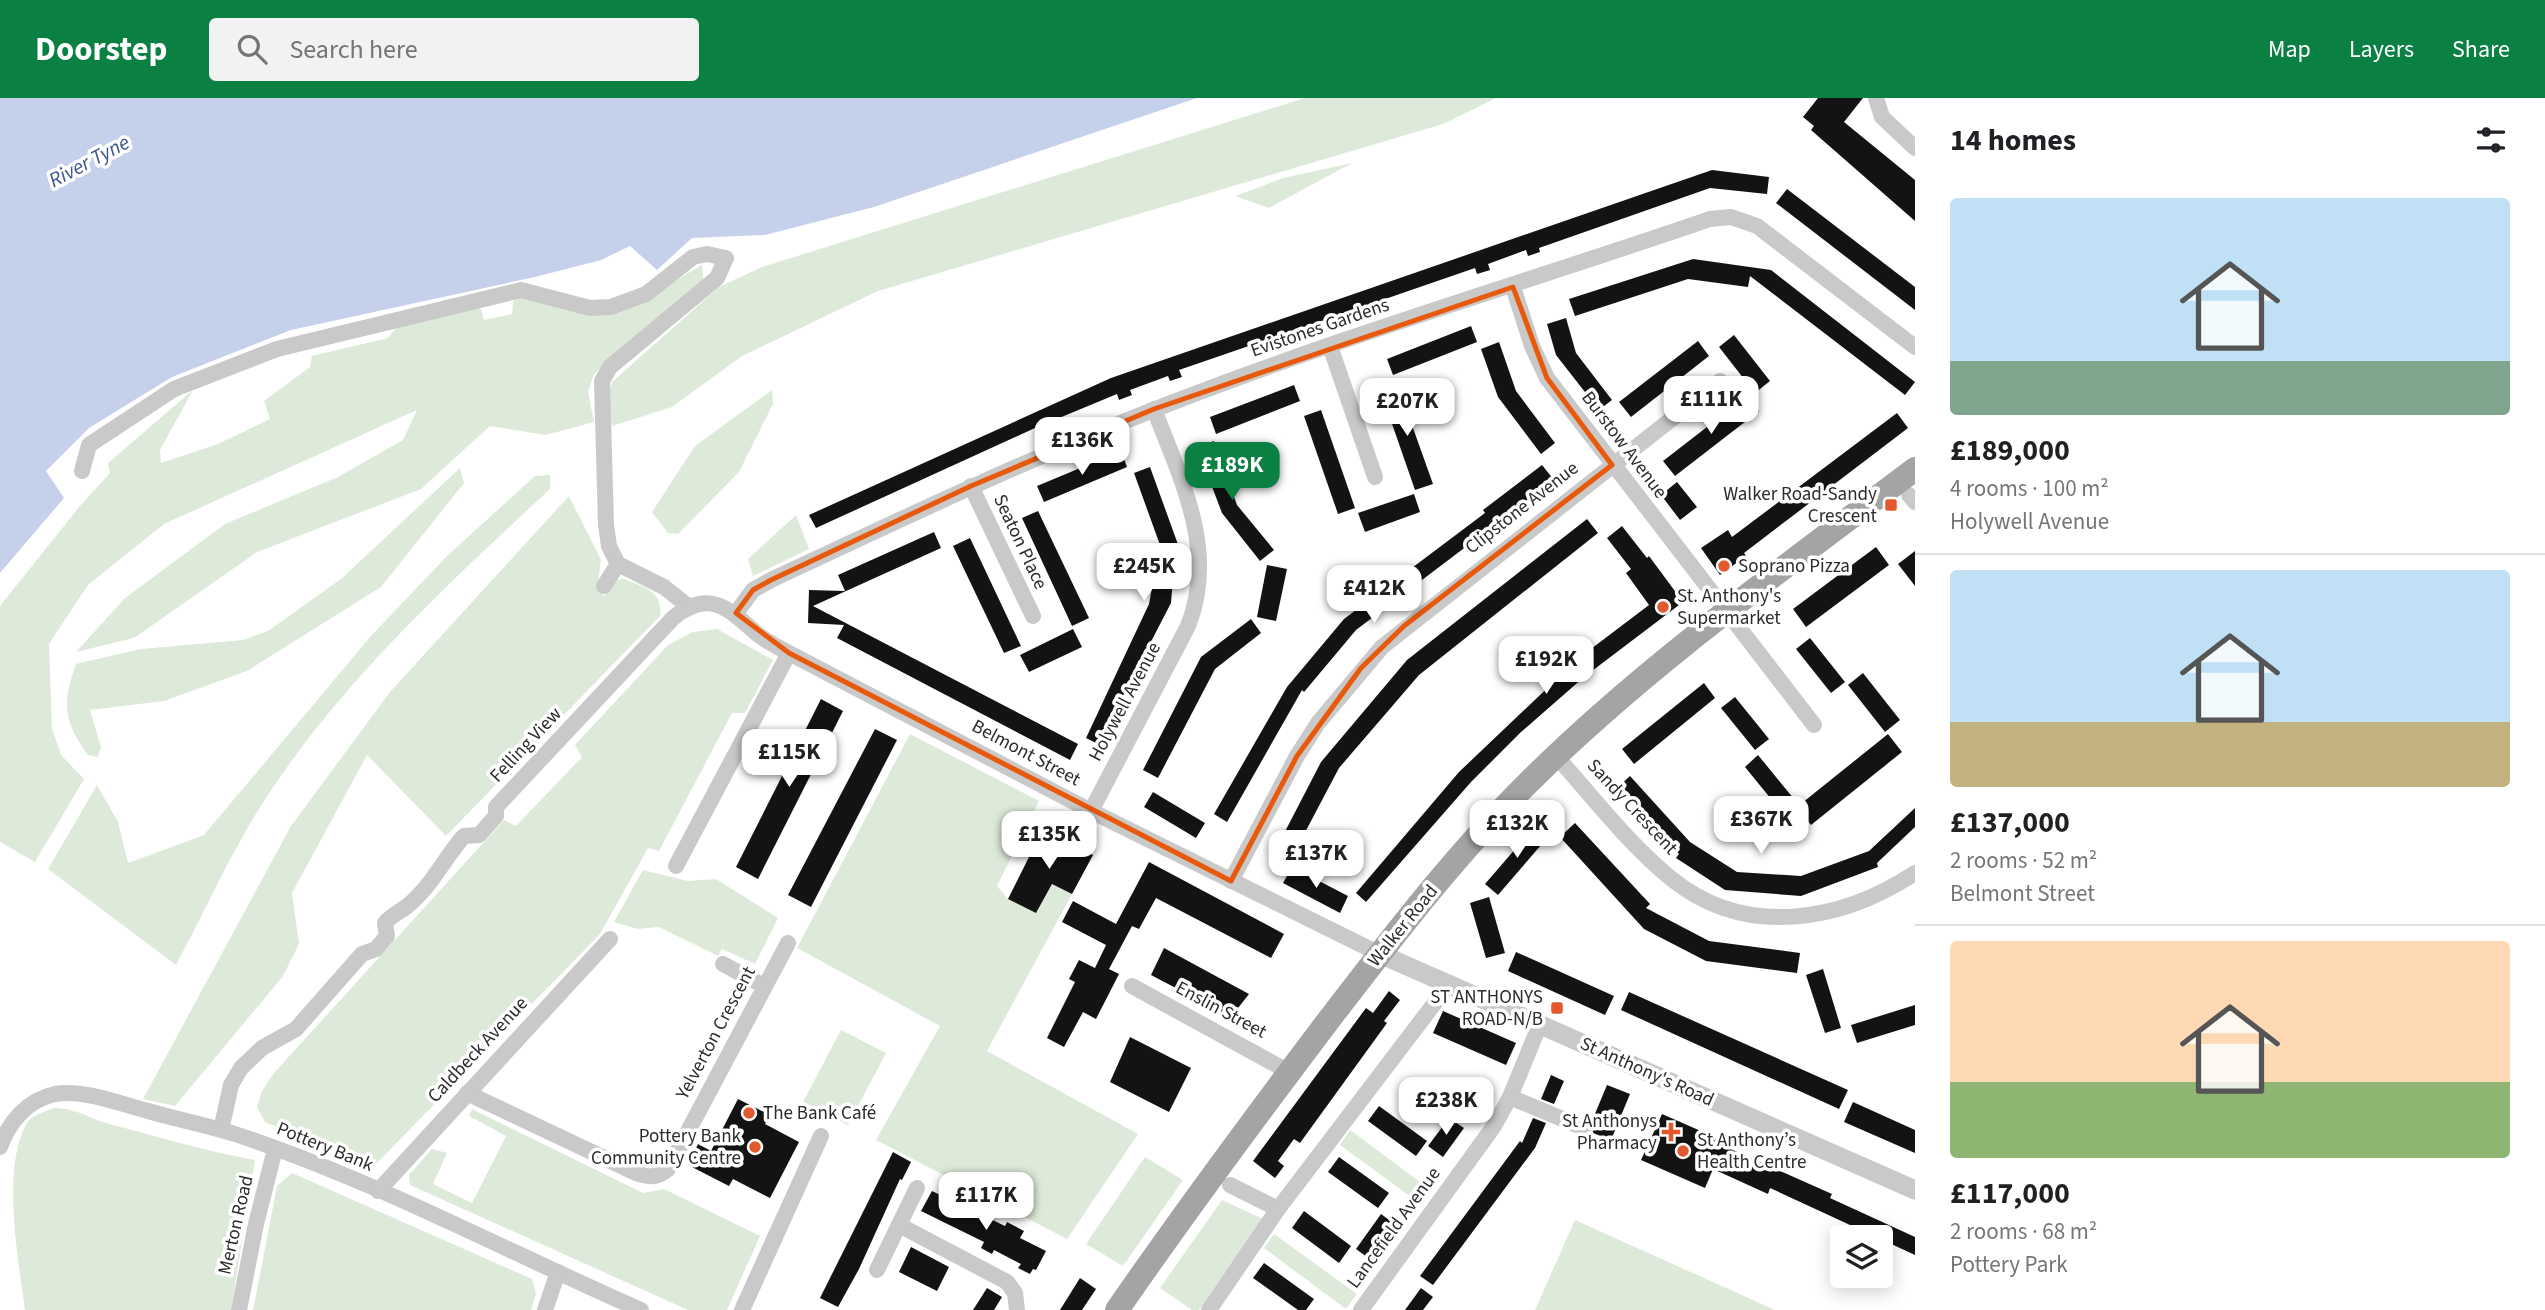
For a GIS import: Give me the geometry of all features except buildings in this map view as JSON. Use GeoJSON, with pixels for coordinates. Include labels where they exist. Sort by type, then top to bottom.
{"type":"FeatureCollection","features":[{"type":"Feature","properties":{"kind":"main road","name":"Walker Road"},"geometry":{"type":"LineString","coordinates":[[1117,1310],[1289,1072],[1464,851],[1556,756],[1727,614],[1915,469]]}},
{"type":"Feature","properties":{"kind":"street"},"geometry":{"type":"LineString","coordinates":[[1876,98],[1882,117],[1915,148]]}},
{"type":"Feature","properties":{"kind":"street","name":"Evistones Gardens"},"geometry":{"type":"LineString","coordinates":[[736,613],[753,590],[771,580],[971,486],[1154,409],[1330,346],[1710,219],[1731,217],[1757,226],[1915,347]]}},
{"type":"Feature","properties":{"kind":"street"},"geometry":{"type":"LineString","coordinates":[[82,471],[89,445],[174,389],[240,361],[521,290],[590,308],[611,307],[646,293],[693,257],[706,254],[726,258],[717,278],[610,367],[602,381],[606,525],[609,546],[618,564],[664,587],[688,606],[708,603],[736,613]]}},
{"type":"Feature","properties":{"kind":"street","name":"Burstow Avenue"},"geometry":{"type":"LineString","coordinates":[[1513,287],[1532,346],[1547,378],[1814,725]]}},
{"type":"Feature","properties":{"kind":"street"},"geometry":{"type":"LineString","coordinates":[[1330,346],[1375,477]]}},
{"type":"Feature","properties":{"kind":"street","name":"Clipstone Avenue"},"geometry":{"type":"LineString","coordinates":[[1231,881],[1297,757],[1361,668],[1404,626],[1720,381]]}},
{"type":"Feature","properties":{"kind":"street","name":"Holywell Avenue"},"geometry":{"type":"LineString","coordinates":[[1091,811],[1188,626],[1199,595],[1201,557],[1196,526],[1154,409]]}},
{"type":"Feature","properties":{"kind":"street","name":"Seaton Place"},"geometry":{"type":"LineString","coordinates":[[971,486],[1032,616]]}},
{"type":"Feature","properties":{"kind":"street"},"geometry":{"type":"LineString","coordinates":[[604,586],[618,564]]}},
{"type":"Feature","properties":{"kind":"street","name":"Felling View"},"geometry":{"type":"LineString","coordinates":[[221,1130],[231,1085],[247,1061],[262,1048],[291,1033],[362,954],[376,949],[387,936],[385,923],[394,912],[406,908],[446,863],[450,851],[464,835],[479,835],[496,816],[496,807],[688,606]]}},
{"type":"Feature","properties":{"kind":"street","name":"Belmont Street"},"geometry":{"type":"LineString","coordinates":[[736,613],[764,639],[789,653],[1091,811],[1380,954]]}},
{"type":"Feature","properties":{"kind":"street"},"geometry":{"type":"LineString","coordinates":[[676,866],[789,653]]}},
{"type":"Feature","properties":{"kind":"street","name":"Sandy Crescent"},"geometry":{"type":"LineString","coordinates":[[1556,756],[1658,867],[1689,891],[1727,910],[1765,918],[1811,916],[1856,905],[1915,873]]}},
{"type":"Feature","properties":{"kind":"street","name":"Caldbeck Avenue"},"geometry":{"type":"LineString","coordinates":[[378,1191],[610,939]]}},
{"type":"Feature","properties":{"kind":"street","name":"Yelverton Crescent"},"geometry":{"type":"LineString","coordinates":[[467,1093],[636,1173],[654,1177],[668,1169],[788,943]]}},
{"type":"Feature","properties":{"kind":"street","name":"St Anthony's Road"},"geometry":{"type":"LineString","coordinates":[[1380,954],[1915,1190]]}},
{"type":"Feature","properties":{"kind":"street"},"geometry":{"type":"LineString","coordinates":[[723,964],[764,986]]}},
{"type":"Feature","properties":{"kind":"street"},"geometry":{"type":"LineString","coordinates":[[1209,1310],[1278,1209],[1450,983]]}},
{"type":"Feature","properties":{"kind":"street","name":"Enslin Street"},"geometry":{"type":"LineString","coordinates":[[1132,986],[1289,1072]]}},
{"type":"Feature","properties":{"kind":"street","name":"Lancefield Avenue"},"geometry":{"type":"LineString","coordinates":[[1361,1310],[1483,1141],[1510,1097],[1540,1024]]}},
{"type":"Feature","properties":{"kind":"street","name":"Pottery Bank"},"geometry":{"type":"LineString","coordinates":[[0,1147],[10,1124],[29,1105],[53,1095],[67,1093],[221,1130],[378,1191],[641,1310]]}},
{"type":"Feature","properties":{"kind":"street"},"geometry":{"type":"LineString","coordinates":[[1510,1097],[1584,1128]]}},
{"type":"Feature","properties":{"kind":"street"},"geometry":{"type":"LineString","coordinates":[[743,1310],[821,1136]]}},
{"type":"Feature","properties":{"kind":"street","name":"Merton Road"},"geometry":{"type":"LineString","coordinates":[[239,1310],[256,1224],[275,1149]]}},
{"type":"Feature","properties":{"kind":"street"},"geometry":{"type":"LineString","coordinates":[[1230,1185],[1278,1209]]}},
{"type":"Feature","properties":{"kind":"street"},"geometry":{"type":"LineString","coordinates":[[877,1270],[917,1188]]}},
{"type":"Feature","properties":{"kind":"street"},"geometry":{"type":"LineString","coordinates":[[899,1225],[1007,1282],[1015,1293],[1017,1310]]}},
{"type":"Feature","properties":{"kind":"street"},"geometry":{"type":"LineString","coordinates":[[545,1310],[558,1272]]}},
{"type":"Feature","properties":{"kind":"highlighted area"},"geometry":{"type":"Polygon","coordinates":[[[1513,287],[1547,378],[1612,465],[1404,626],[1361,668],[1297,756],[1231,881],[789,653],[736,613],[753,590],[771,580],[971,486],[1154,409],[1513,287]]]}},
{"type":"Feature","properties":{"kind":"green space"},"geometry":{"type":"Polygon","coordinates":[[[1305,98],[1496,98],[1443,124],[878,291],[742,356],[672,407],[612,426],[608,395],[612,382],[719,287],[762,267],[1305,98]]]}},
{"type":"Feature","properties":{"kind":"green space"},"geometry":{"type":"Polygon","coordinates":[[[1352,163],[1269,208],[1235,196],[1283,178],[1352,163]]]}},
{"type":"Feature","properties":{"kind":"green space"},"geometry":{"type":"Polygon","coordinates":[[[702,265],[704,283],[594,374],[588,392],[594,422],[546,435],[490,426],[421,489],[257,552],[134,638],[76,652],[125,598],[225,524],[338,477],[403,440],[417,410],[164,524],[88,585],[49,644],[52,729],[61,755],[84,779],[35,862],[0,842],[0,606],[110,473],[108,463],[193,390],[160,450],[161,463],[218,444],[270,419],[264,401],[310,367],[312,356],[388,338],[396,328],[471,307],[481,309],[484,320],[512,314],[513,301],[520,297],[581,312],[637,303],[702,265]]]}},
{"type":"Feature","properties":{"kind":"green space"},"geometry":{"type":"Polygon","coordinates":[[[772,390],[773,404],[739,472],[678,534],[668,533],[652,512],[695,446],[772,390]]]}},
{"type":"Feature","properties":{"kind":"green space"},"geometry":{"type":"Polygon","coordinates":[[[460,468],[464,483],[381,587],[247,671],[164,701],[90,710],[101,747],[98,757],[88,755],[74,732],[67,711],[68,690],[76,664],[141,649],[243,640],[268,631],[341,579],[460,468]]]}},
{"type":"Feature","properties":{"kind":"green space"},"geometry":{"type":"Polygon","coordinates":[[[550,475],[550,489],[397,636],[361,675],[294,757],[240,841],[176,965],[48,869],[97,785],[118,822],[128,863],[204,835],[371,636],[447,556],[535,476],[550,475]]]}},
{"type":"Feature","properties":{"kind":"green space"},"geometry":{"type":"Polygon","coordinates":[[[569,496],[601,560],[597,589],[604,596],[615,582],[622,578],[637,584],[659,600],[660,616],[446,836],[367,755],[292,893],[299,944],[283,976],[175,1106],[143,1099],[291,826],[390,692],[569,496]]]}},
{"type":"Feature","properties":{"kind":"green space"},"geometry":{"type":"Polygon","coordinates":[[[796,515],[809,549],[753,576],[748,559],[796,515]]]}},
{"type":"Feature","properties":{"kind":"green space"},"geometry":{"type":"Polygon","coordinates":[[[717,629],[773,660],[745,713],[732,713],[659,851],[648,848],[600,934],[374,1166],[265,1122],[257,1107],[262,1091],[274,1073],[504,820],[516,826],[582,757],[575,745],[668,645],[693,632],[717,629]]]}},
{"type":"Feature","properties":{"kind":"green space"},"geometry":{"type":"Polygon","coordinates":[[[910,734],[1039,801],[997,886],[1008,899],[1036,913],[1052,884],[1072,894],[987,1051],[1138,1134],[1067,1239],[876,1140],[940,1026],[797,948],[910,734]]]}},
{"type":"Feature","properties":{"kind":"green space"},"geometry":{"type":"Polygon","coordinates":[[[643,870],[688,881],[716,879],[778,918],[755,964],[722,949],[718,956],[659,927],[638,929],[614,922],[643,870]]]}},
{"type":"Feature","properties":{"kind":"green space"},"geometry":{"type":"Polygon","coordinates":[[[841,1030],[886,1053],[848,1125],[803,1102],[841,1030]]]}},
{"type":"Feature","properties":{"kind":"green space"},"geometry":{"type":"Polygon","coordinates":[[[54,1108],[75,1111],[106,1123],[255,1160],[231,1310],[25,1310],[14,1210],[16,1159],[21,1137],[30,1119],[54,1108]]]}},
{"type":"Feature","properties":{"kind":"green space"},"geometry":{"type":"Polygon","coordinates":[[[472,1109],[643,1193],[664,1189],[760,1236],[727,1310],[688,1310],[410,1185],[409,1175],[432,1149],[447,1153],[433,1184],[472,1203],[506,1136],[469,1116],[472,1109]]]}},
{"type":"Feature","properties":{"kind":"green space"},"geometry":{"type":"Polygon","coordinates":[[[1350,1130],[1432,1191],[1422,1205],[1340,1145],[1350,1130]]]}},
{"type":"Feature","properties":{"kind":"green space"},"geometry":{"type":"Polygon","coordinates":[[[1145,1157],[1183,1180],[1123,1266],[1086,1244],[1145,1157]]]}},
{"type":"Feature","properties":{"kind":"green space"},"geometry":{"type":"Polygon","coordinates":[[[292,1173],[532,1279],[536,1294],[531,1310],[253,1310],[277,1186],[292,1173]]]}},
{"type":"Feature","properties":{"kind":"green space"},"geometry":{"type":"Polygon","coordinates":[[[1222,1200],[1263,1219],[1199,1310],[1192,1310],[1160,1288],[1222,1200]]]}},
{"type":"Feature","properties":{"kind":"green space"},"geometry":{"type":"Polygon","coordinates":[[[1575,1220],[1775,1310],[1535,1310],[1575,1220]]]}},
{"type":"Feature","properties":{"kind":"green space"},"geometry":{"type":"Polygon","coordinates":[[[1274,1234],[1357,1294],[1346,1309],[1264,1248],[1274,1234]]]}},
{"type":"Feature","properties":{"kind":"water","name":"River Tyne"},"geometry":{"type":"Polygon","coordinates":[[[0,98],[1197,98],[874,207],[765,235],[692,238],[657,270],[630,246],[601,260],[535,277],[291,330],[172,377],[89,428],[46,471],[64,498],[0,573],[0,98]]]}},
{"type":"Feature","properties":{"kind":"place","name":"Walker Road-Sandy Crescent"},"geometry":{"type":"Point","coordinates":[1891,505]}},
{"type":"Feature","properties":{"kind":"place","name":"Soprano Pizza"},"geometry":{"type":"Point","coordinates":[1724,566]}},
{"type":"Feature","properties":{"kind":"place","name":"St. Anthony's Supermarket"},"geometry":{"type":"Point","coordinates":[1663,607]}},
{"type":"Feature","properties":{"kind":"place","name":"ST ANTHONYS ROAD-N/B"},"geometry":{"type":"Point","coordinates":[1557,1008]}},
{"type":"Feature","properties":{"kind":"place","name":"The Bank Café"},"geometry":{"type":"Point","coordinates":[749,1113]}},
{"type":"Feature","properties":{"kind":"place","name":"St Anthonys Pharmacy"},"geometry":{"type":"Point","coordinates":[1671,1132]}},
{"type":"Feature","properties":{"kind":"place","name":"Pottery Bank Community Centre"},"geometry":{"type":"Point","coordinates":[755,1147]}},
{"type":"Feature","properties":{"kind":"place","name":"St Anthony’s Health Centre"},"geometry":{"type":"Point","coordinates":[1683,1151]}}]}
